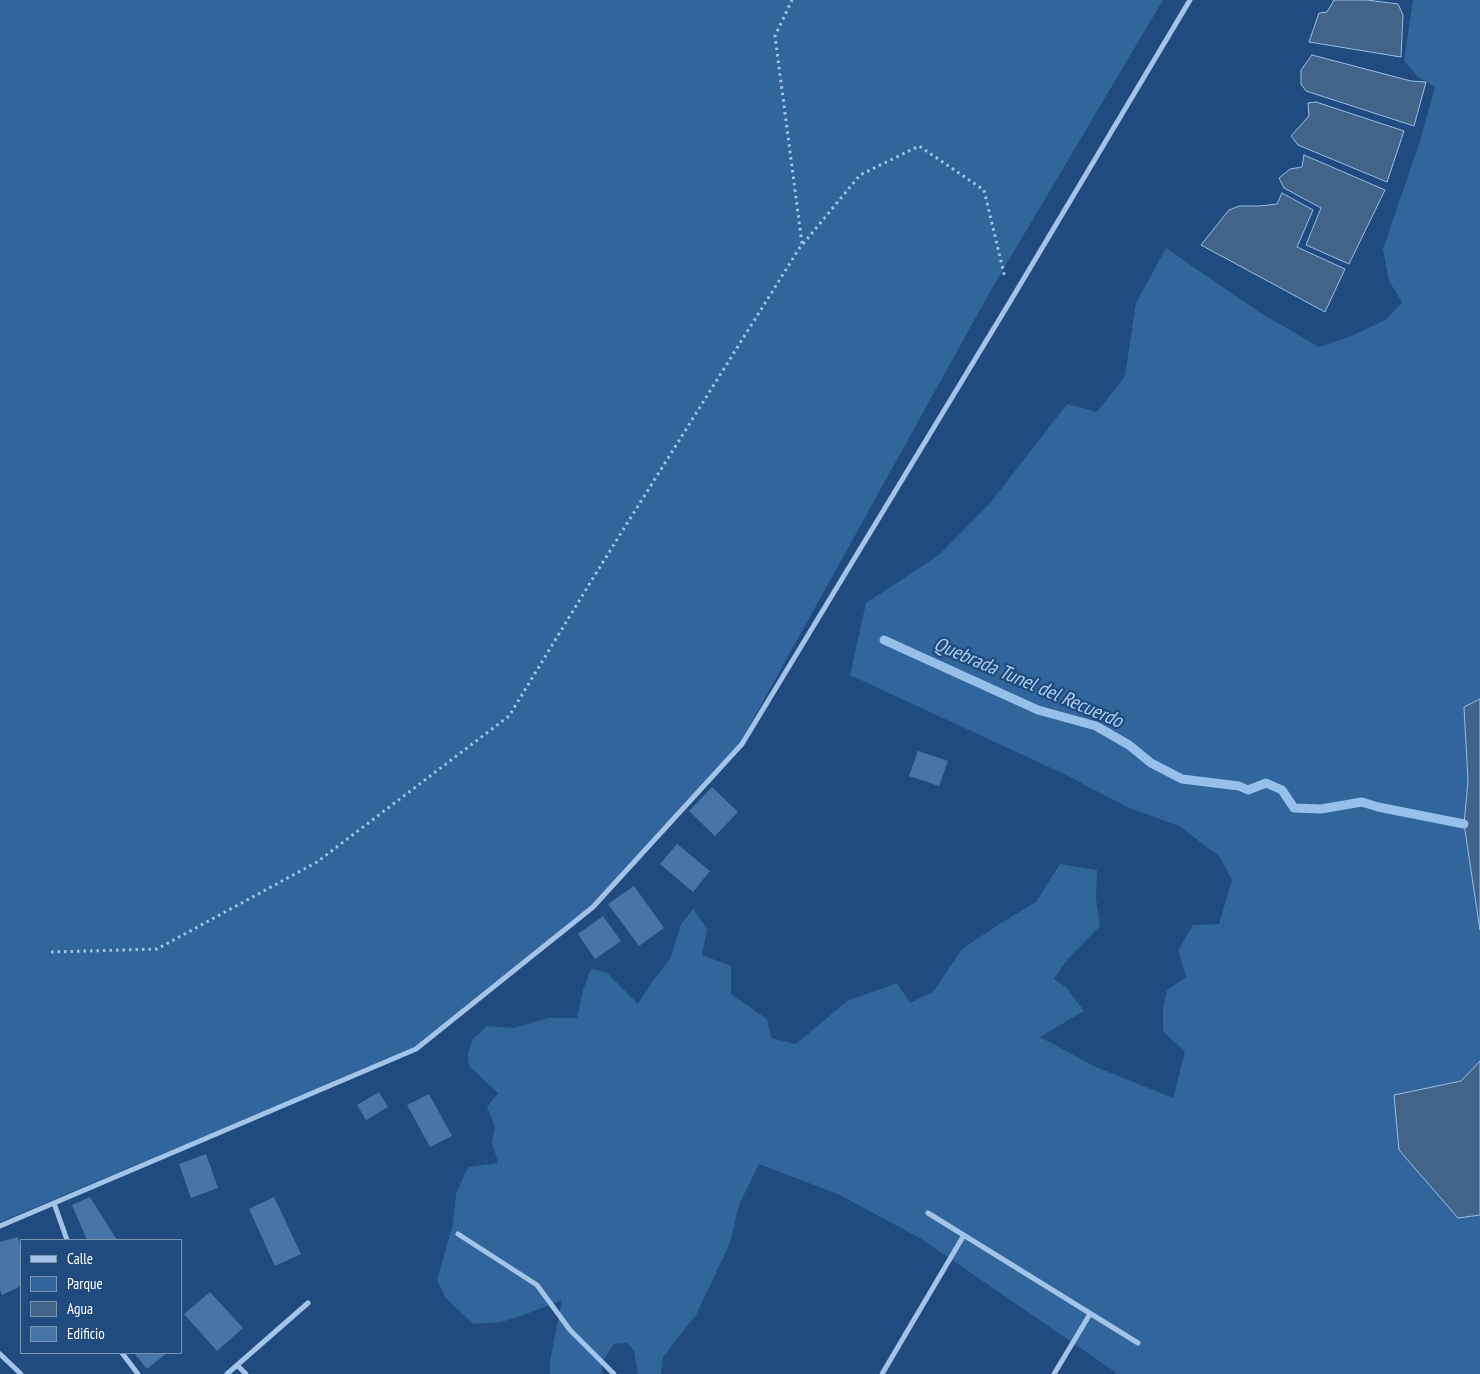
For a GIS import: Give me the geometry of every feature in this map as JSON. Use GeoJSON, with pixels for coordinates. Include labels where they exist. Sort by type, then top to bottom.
{"type":"FeatureCollection","features":[{"type":"Feature","properties":{"kind":"street"},"geometry":{"type":"LineString","coordinates":[[0,1226],[416,1049],[593,907],[742,744],[1190,0]]}},
{"type":"Feature","properties":{"kind":"street"},"geometry":{"type":"LineString","coordinates":[[54,1204],[67,1239]]}},
{"type":"Feature","properties":{"kind":"street"},"geometry":{"type":"LineString","coordinates":[[928,1213],[1138,1343]]}},
{"type":"Feature","properties":{"kind":"street"},"geometry":{"type":"LineString","coordinates":[[458,1234],[537,1286],[570,1330],[614,1374]]}},
{"type":"Feature","properties":{"kind":"street"},"geometry":{"type":"LineString","coordinates":[[882,1374],[964,1236]]}},
{"type":"Feature","properties":{"kind":"street"},"geometry":{"type":"LineString","coordinates":[[227,1374],[308,1303]]}},
{"type":"Feature","properties":{"kind":"street"},"geometry":{"type":"LineString","coordinates":[[1054,1374],[1090,1314]]}},
{"type":"Feature","properties":{"kind":"street"},"geometry":{"type":"LineString","coordinates":[[0,1354],[20,1374]]}},
{"type":"Feature","properties":{"kind":"street"},"geometry":{"type":"LineString","coordinates":[[123,1354],[134,1373]]}},
{"type":"Feature","properties":{"kind":"street"},"geometry":{"type":"LineString","coordinates":[[238,1366],[246,1374]]}},
{"type":"Feature","properties":{"kind":"path"},"geometry":{"type":"LineString","coordinates":[[792,0],[775,36],[802,244]]}},
{"type":"Feature","properties":{"kind":"path"},"geometry":{"type":"LineString","coordinates":[[52,952],[156,949],[317,862],[509,716],[802,244],[860,175],[919,146],[984,190],[1011,300]]}},
{"type":"Feature","properties":{"kind":"green space"},"geometry":{"type":"Polygon","coordinates":[[[0,0],[1163,0],[991,290],[740,743],[591,906],[415,1048],[0,1222],[0,0]]]}},
{"type":"Feature","properties":{"kind":"green space"},"geometry":{"type":"Polygon","coordinates":[[[1413,0],[1480,0],[1480,699],[1464,707],[1468,781],[1464,824],[1480,930],[1480,1061],[1462,1081],[1394,1095],[1458,1218],[1480,1215],[1480,1374],[1118,1374],[923,1240],[840,1195],[759,1164],[739,1205],[730,1243],[696,1315],[663,1357],[661,1374],[638,1374],[634,1351],[627,1343],[614,1344],[602,1362],[602,1374],[550,1374],[550,1361],[562,1300],[501,1322],[473,1324],[446,1298],[437,1280],[453,1224],[456,1194],[468,1167],[498,1163],[492,1142],[495,1127],[487,1107],[498,1093],[469,1066],[468,1053],[473,1039],[487,1026],[514,1028],[548,1018],[577,1018],[583,990],[591,969],[606,972],[638,1004],[671,957],[681,924],[693,909],[707,929],[702,955],[731,966],[731,994],[767,1019],[771,1038],[796,1044],[847,1001],[897,983],[910,1003],[933,992],[962,949],[1036,902],[1060,864],[1097,870],[1096,899],[1100,926],[1066,961],[1054,979],[1066,987],[1084,1011],[1040,1037],[1096,1067],[1173,1098],[1185,1052],[1163,1031],[1163,1008],[1167,990],[1186,977],[1178,950],[1193,925],[1219,924],[1232,880],[1220,857],[1179,826],[1127,807],[1064,774],[850,675],[866,603],[939,555],[991,502],[1067,404],[1097,412],[1125,376],[1136,303],[1166,248],[1259,312],[1319,347],[1354,335],[1387,319],[1402,302],[1389,281],[1383,249],[1420,141],[1435,87],[1418,77],[1404,61],[1413,0]]]}},
{"type":"Feature","properties":{"kind":"water"},"geometry":{"type":"Polygon","coordinates":[[[1334,0],[1367,0],[1398,4],[1403,15],[1401,57],[1309,42],[1319,13],[1327,12],[1334,0]]]}},
{"type":"Feature","properties":{"kind":"water"},"geometry":{"type":"Polygon","coordinates":[[[1312,55],[1411,81],[1426,82],[1414,126],[1306,91],[1301,84],[1301,70],[1312,55]]]}},
{"type":"Feature","properties":{"kind":"water"},"geometry":{"type":"Polygon","coordinates":[[[1316,102],[1404,131],[1387,182],[1298,145],[1291,136],[1309,116],[1308,103],[1316,102]]]}},
{"type":"Feature","properties":{"kind":"water"},"geometry":{"type":"Polygon","coordinates":[[[1304,155],[1385,190],[1349,264],[1306,245],[1321,208],[1284,188],[1279,178],[1290,169],[1302,167],[1304,155]]]}},
{"type":"Feature","properties":{"kind":"water"},"geometry":{"type":"Polygon","coordinates":[[[1282,193],[1313,210],[1297,247],[1345,269],[1325,312],[1201,245],[1229,210],[1239,206],[1277,204],[1282,193]]]}},
{"type":"Feature","properties":{"kind":"water"},"geometry":{"type":"Polygon","coordinates":[[[1480,699],[1480,930],[1464,824],[1468,781],[1464,707],[1480,699]]]}},
{"type":"Feature","properties":{"kind":"water"},"geometry":{"type":"Polygon","coordinates":[[[1480,1061],[1480,1215],[1458,1218],[1399,1150],[1394,1095],[1461,1081],[1480,1061]]]}},
{"type":"Feature","properties":{"kind":"building"},"geometry":{"type":"Polygon","coordinates":[[[918,751],[948,761],[939,786],[909,776],[918,751]]]}},
{"type":"Feature","properties":{"kind":"building"},"geometry":{"type":"Polygon","coordinates":[[[712,787],[738,812],[715,836],[689,811],[712,787]]]}},
{"type":"Feature","properties":{"kind":"building"},"geometry":{"type":"Polygon","coordinates":[[[677,844],[710,871],[693,892],[660,864],[677,844]]]}},
{"type":"Feature","properties":{"kind":"building"},"geometry":{"type":"Polygon","coordinates":[[[634,886],[664,928],[639,946],[608,904],[634,886]]]}},
{"type":"Feature","properties":{"kind":"building"},"geometry":{"type":"Polygon","coordinates":[[[603,916],[621,941],[595,959],[578,934],[603,916]]]}},
{"type":"Feature","properties":{"kind":"building"},"geometry":{"type":"Polygon","coordinates":[[[379,1092],[388,1107],[366,1120],[357,1105],[379,1092]]]}},
{"type":"Feature","properties":{"kind":"building"},"geometry":{"type":"Polygon","coordinates":[[[429,1094],[452,1136],[430,1147],[407,1105],[429,1094]]]}},
{"type":"Feature","properties":{"kind":"building"},"geometry":{"type":"Polygon","coordinates":[[[206,1154],[218,1188],[191,1198],[179,1164],[206,1154]]]}},
{"type":"Feature","properties":{"kind":"building"},"geometry":{"type":"Polygon","coordinates":[[[90,1197],[116,1239],[87,1239],[72,1205],[90,1197]]]}},
{"type":"Feature","properties":{"kind":"building"},"geometry":{"type":"Polygon","coordinates":[[[274,1197],[301,1254],[275,1266],[249,1209],[274,1197]]]}},
{"type":"Feature","properties":{"kind":"building"},"geometry":{"type":"Polygon","coordinates":[[[18,1237],[20,1244],[20,1286],[2,1295],[0,1290],[0,1242],[18,1237]]]}},
{"type":"Feature","properties":{"kind":"building"},"geometry":{"type":"Polygon","coordinates":[[[210,1292],[243,1328],[217,1351],[184,1314],[210,1292]]]}},
{"type":"Feature","properties":{"kind":"building"},"geometry":{"type":"Polygon","coordinates":[[[135,1354],[166,1354],[147,1369],[135,1354]]]}},
{"type":"Feature","properties":{"kind":"waterway","name":"Quebrada Tunel del Recuerdo"},"geometry":{"type":"LineString","coordinates":[[884,640],[1038,710],[1096,726],[1129,745],[1151,763],[1182,779],[1239,786],[1248,790],[1266,783],[1282,790],[1294,808],[1321,809],[1362,802],[1378,807],[1464,824]]}}]}
